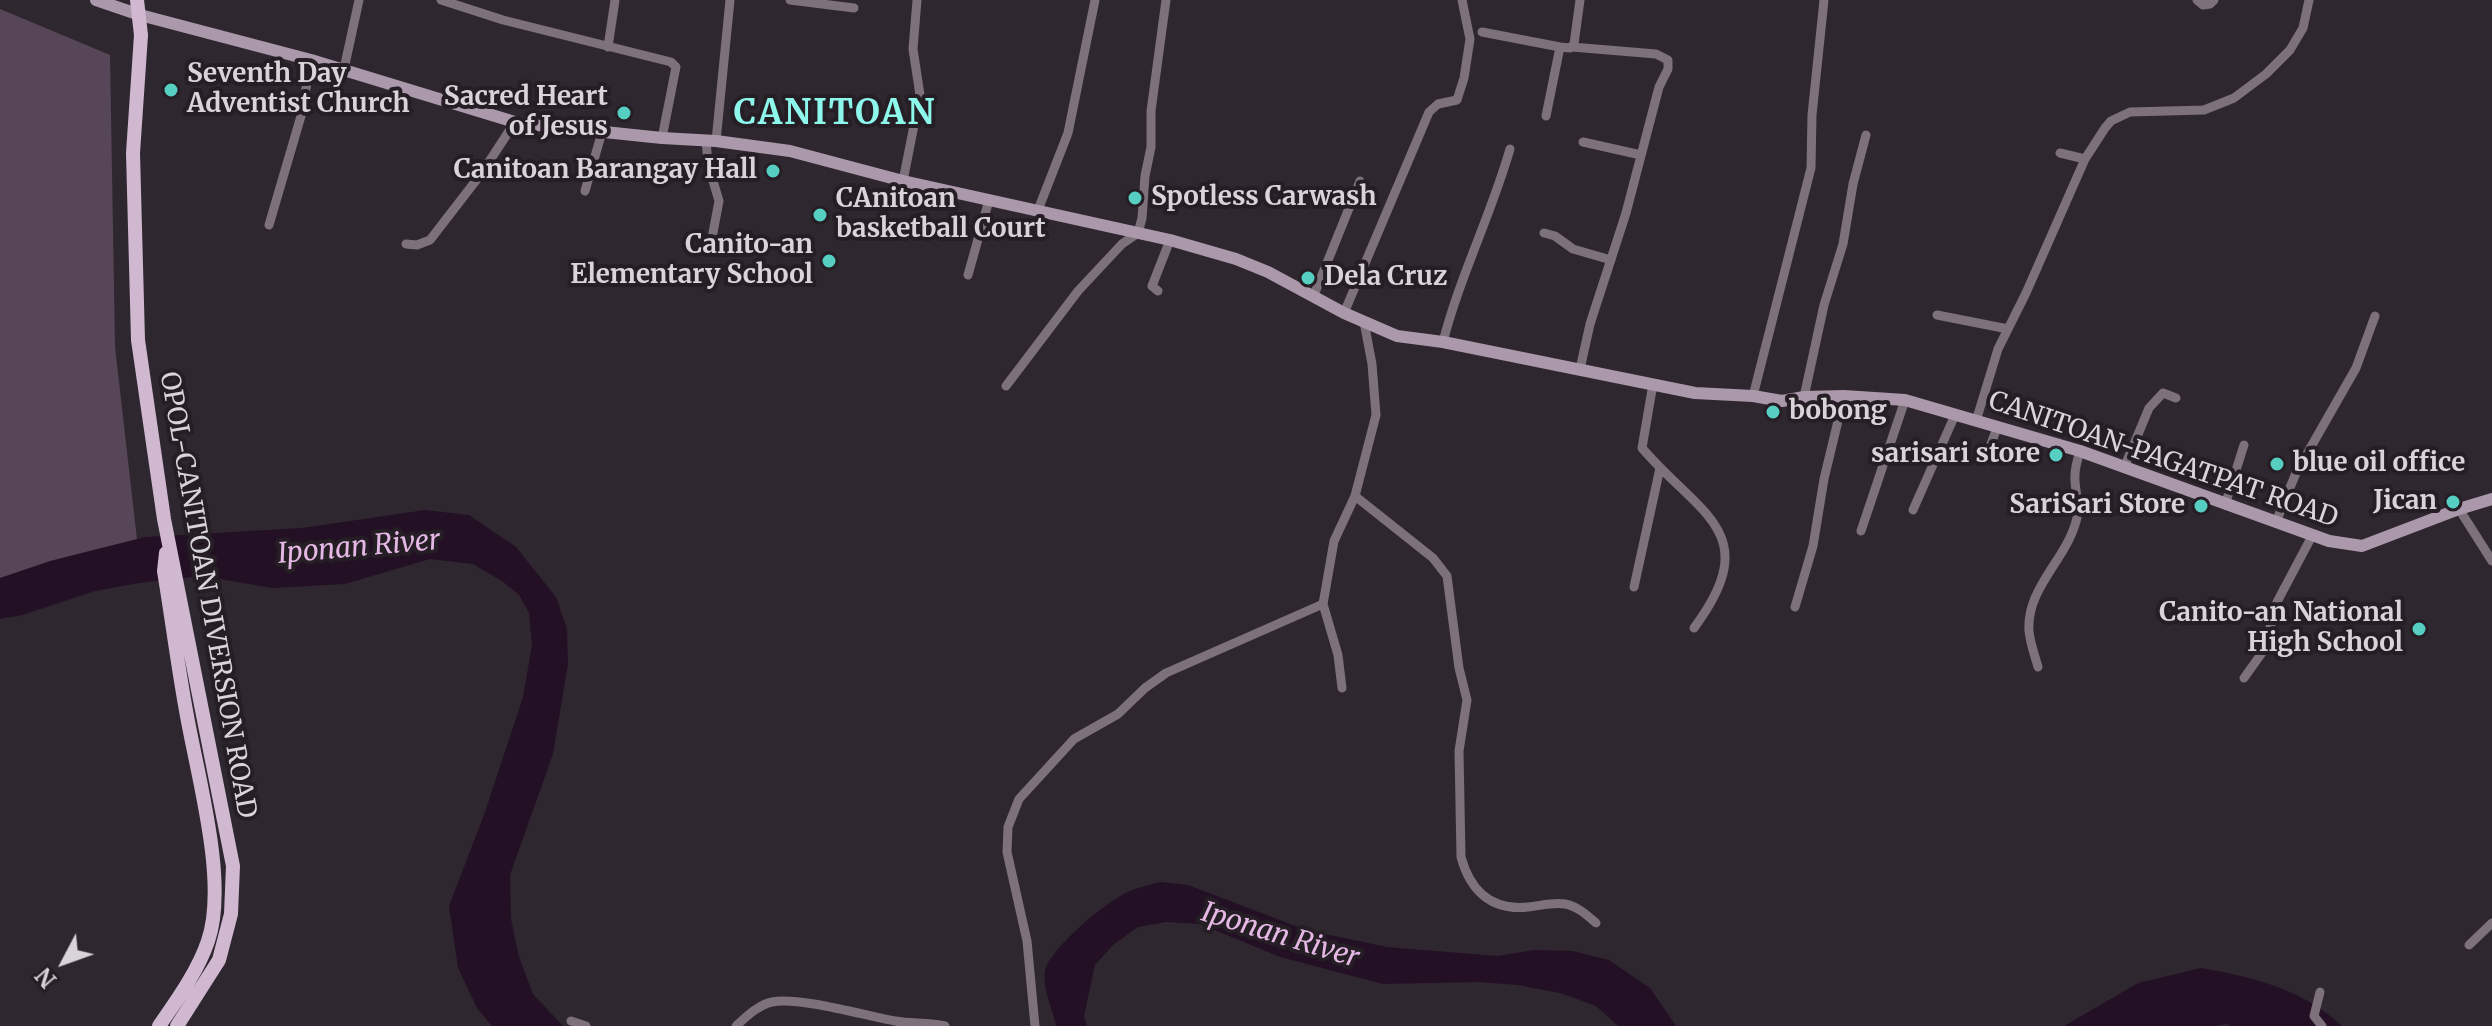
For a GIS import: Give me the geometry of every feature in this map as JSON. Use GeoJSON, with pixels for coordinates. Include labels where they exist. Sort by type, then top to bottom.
{"type":"FeatureCollection","features":[{"type":"Feature","properties":{"kind":"main road","name":"OPOL-CANITOAN DIVERSION ROAD"},"geometry":{"type":"LineString","coordinates":[[136,9],[133,153],[138,340],[168,540],[180,679],[205,808],[216,897],[208,941],[181,993],[159,1026]]}},
{"type":"Feature","properties":{"kind":"main road","name":"OPOL-CANITOAN DIVERSION ROAD"},"geometry":{"type":"LineString","coordinates":[[168,540],[164,571],[172,588],[233,866],[231,914],[219,960],[177,1026]]}},
{"type":"Feature","properties":{"kind":"street","name":"CANITOAN-PAGATPAT ROAD"},"geometry":{"type":"LineString","coordinates":[[96,0],[344,69],[515,122],[790,151],[903,181],[1170,240],[1236,259],[1397,336],[1443,342],[1695,393],[1782,401],[1844,396],[1905,400],[2080,451],[2312,536],[2362,546],[2492,499]]}},
{"type":"Feature","properties":{"kind":"street"},"geometry":{"type":"LineString","coordinates":[[344,69],[359,0]]}},
{"type":"Feature","properties":{"kind":"street"},"geometry":{"type":"LineString","coordinates":[[441,0],[671,62],[676,67],[662,138]]}},
{"type":"Feature","properties":{"kind":"street"},"geometry":{"type":"LineString","coordinates":[[475,11],[478,0]]}},
{"type":"Feature","properties":{"kind":"street"},"geometry":{"type":"LineString","coordinates":[[608,47],[615,0]]}},
{"type":"Feature","properties":{"kind":"street"},"geometry":{"type":"LineString","coordinates":[[712,238],[719,201],[708,164],[730,0]]}},
{"type":"Feature","properties":{"kind":"street"},"geometry":{"type":"LineString","coordinates":[[790,0],[854,8]]}},
{"type":"Feature","properties":{"kind":"street"},"geometry":{"type":"LineString","coordinates":[[903,181],[920,95],[913,49],[917,0]]}},
{"type":"Feature","properties":{"kind":"street"},"geometry":{"type":"LineString","coordinates":[[1038,210],[1068,133],[1095,0]]}},
{"type":"Feature","properties":{"kind":"street"},"geometry":{"type":"LineString","coordinates":[[1006,386],[1078,291],[1122,244],[1138,233],[1151,147],[1151,111],[1166,0]]}},
{"type":"Feature","properties":{"kind":"street"},"geometry":{"type":"LineString","coordinates":[[1344,313],[1429,112],[1438,104],[1457,100],[1470,39],[1462,0]]}},
{"type":"Feature","properties":{"kind":"street"},"geometry":{"type":"LineString","coordinates":[[1572,47],[1580,0]]}},
{"type":"Feature","properties":{"kind":"street"},"geometry":{"type":"LineString","coordinates":[[1753,396],[1811,168],[1810,129],[1824,0]]}},
{"type":"Feature","properties":{"kind":"street"},"geometry":{"type":"LineString","coordinates":[[2197,0],[2203,5],[2214,0]]}},
{"type":"Feature","properties":{"kind":"street"},"geometry":{"type":"LineString","coordinates":[[1976,421],[1998,349],[2085,159],[2111,121],[2130,112],[2204,110],[2244,91],[2290,50],[2303,28],[2309,0]]}},
{"type":"Feature","properties":{"kind":"street"},"geometry":{"type":"LineString","coordinates":[[1482,32],[1560,47],[1656,54],[1668,60],[1668,69],[1659,87],[1590,324],[1580,369]]}},
{"type":"Feature","properties":{"kind":"street"},"geometry":{"type":"LineString","coordinates":[[1546,116],[1560,47]]}},
{"type":"Feature","properties":{"kind":"street"},"geometry":{"type":"LineString","coordinates":[[269,225],[301,116],[311,60]]}},
{"type":"Feature","properties":{"kind":"street"},"geometry":{"type":"LineString","coordinates":[[406,244],[417,245],[430,240],[481,174],[515,122]]}},
{"type":"Feature","properties":{"kind":"street"},"geometry":{"type":"LineString","coordinates":[[585,191],[602,132]]}},
{"type":"Feature","properties":{"kind":"street"},"geometry":{"type":"LineString","coordinates":[[1804,397],[1824,305],[1843,244],[1853,184],[1866,135]]}},
{"type":"Feature","properties":{"kind":"street"},"geometry":{"type":"LineString","coordinates":[[1583,142],[1641,155]]}},
{"type":"Feature","properties":{"kind":"street"},"geometry":{"type":"LineString","coordinates":[[1443,342],[1454,301],[1499,187],[1510,149]]}},
{"type":"Feature","properties":{"kind":"street"},"geometry":{"type":"LineString","coordinates":[[2060,153],[2085,159]]}},
{"type":"Feature","properties":{"kind":"street"},"geometry":{"type":"LineString","coordinates":[[1314,295],[1360,181]]}},
{"type":"Feature","properties":{"kind":"street"},"geometry":{"type":"LineString","coordinates":[[968,275],[989,200]]}},
{"type":"Feature","properties":{"kind":"street"},"geometry":{"type":"LineString","coordinates":[[1544,233],[1555,236],[1573,249],[1611,260]]}},
{"type":"Feature","properties":{"kind":"street"},"geometry":{"type":"LineString","coordinates":[[1158,291],[1152,286],[1170,240]]}},
{"type":"Feature","properties":{"kind":"street"},"geometry":{"type":"LineString","coordinates":[[1937,315],[2008,329]]}},
{"type":"Feature","properties":{"kind":"street"},"geometry":{"type":"LineString","coordinates":[[2276,522],[2301,463],[2356,368],[2375,316]]}},
{"type":"Feature","properties":{"kind":"street"},"geometry":{"type":"LineString","coordinates":[[1342,688],[1338,655],[1323,604],[1337,532],[1355,496],[1376,415],[1372,364],[1364,322]]}},
{"type":"Feature","properties":{"kind":"street"},"geometry":{"type":"LineString","coordinates":[[1653,384],[1642,448],[1714,521],[1724,544],[1726,563],[1720,586],[1714,601],[1694,628]]}},
{"type":"Feature","properties":{"kind":"street"},"geometry":{"type":"LineString","coordinates":[[2124,468],[2142,423],[2156,399],[2168,393],[2176,398]]}},
{"type":"Feature","properties":{"kind":"street"},"geometry":{"type":"LineString","coordinates":[[1795,607],[1813,546],[1824,479],[1844,396]]}},
{"type":"Feature","properties":{"kind":"street"},"geometry":{"type":"LineString","coordinates":[[1861,531],[1905,400]]}},
{"type":"Feature","properties":{"kind":"street"},"geometry":{"type":"LineString","coordinates":[[1913,510],[1955,415]]}},
{"type":"Feature","properties":{"kind":"street"},"geometry":{"type":"LineString","coordinates":[[1986,457],[1997,428]]}},
{"type":"Feature","properties":{"kind":"street"},"geometry":{"type":"LineString","coordinates":[[2225,505],[2244,445]]}},
{"type":"Feature","properties":{"kind":"street"},"geometry":{"type":"LineString","coordinates":[[2038,667],[2029,631],[2031,610],[2040,587],[2065,549],[2072,532],[2078,512],[2074,473],[2080,451]]}},
{"type":"Feature","properties":{"kind":"street"},"geometry":{"type":"LineString","coordinates":[[1634,587],[1660,468]]}},
{"type":"Feature","properties":{"kind":"street"},"geometry":{"type":"LineString","coordinates":[[1355,496],[1433,558],[1447,576],[1459,668],[1467,700],[1459,751],[1461,857],[1466,873],[1479,893],[1498,904],[1526,908],[1564,904],[1575,907],[1596,923]]}},
{"type":"Feature","properties":{"kind":"street"},"geometry":{"type":"LineString","coordinates":[[2459,509],[2492,561]]}},
{"type":"Feature","properties":{"kind":"street"},"geometry":{"type":"LineString","coordinates":[[2244,678],[2264,650],[2277,602],[2312,536]]}},
{"type":"Feature","properties":{"kind":"street"},"geometry":{"type":"LineString","coordinates":[[1035,1026],[1027,941],[1006,838],[1011,815],[1019,799],[1074,739],[1111,719],[1156,679],[1323,604]]}},
{"type":"Feature","properties":{"kind":"street"},"geometry":{"type":"LineString","coordinates":[[2469,945],[2492,923]]}},
{"type":"Feature","properties":{"kind":"street"},"geometry":{"type":"LineString","coordinates":[[2320,992],[2314,1016],[2322,1026]]}},
{"type":"Feature","properties":{"kind":"street"},"geometry":{"type":"LineString","coordinates":[[736,1026],[756,1009],[771,1002],[793,1001],[900,1022],[931,1022],[945,1026]]}},
{"type":"Feature","properties":{"kind":"street"},"geometry":{"type":"LineString","coordinates":[[571,1021],[586,1026]]}},
{"type":"Feature","properties":{"kind":"shaded area"},"geometry":{"type":"Polygon","coordinates":[[[0,9],[110,55],[115,347],[138,548],[0,585],[0,9]]]}},
{"type":"Feature","properties":{"kind":"water","name":"Iponan River"},"geometry":{"type":"Polygon","coordinates":[[[425,510],[469,515],[516,547],[556,597],[567,629],[568,664],[553,754],[510,875],[511,919],[519,957],[533,994],[563,1026],[492,1026],[477,1008],[458,968],[449,906],[485,812],[523,697],[532,645],[529,613],[519,595],[502,581],[473,564],[430,559],[345,584],[272,588],[202,576],[95,591],[0,619],[0,578],[50,561],[145,537],[302,528],[425,510]]]}},
{"type":"Feature","properties":{"kind":"water","name":"Iponan River"},"geometry":{"type":"Polygon","coordinates":[[[1160,882],[1188,885],[1306,930],[1387,947],[1497,956],[1534,950],[1573,951],[1609,960],[1650,988],[1676,1026],[1618,1026],[1596,1006],[1560,993],[1517,985],[1478,982],[1383,984],[1280,957],[1200,924],[1166,922],[1138,927],[1113,945],[1095,965],[1084,1016],[1087,1026],[1056,1026],[1044,978],[1057,950],[1081,926],[1120,896],[1160,882]]]}},
{"type":"Feature","properties":{"kind":"water"},"geometry":{"type":"Polygon","coordinates":[[[2201,968],[2276,986],[2311,1003],[2342,1026],[2064,1026],[2138,983],[2201,968]]]}},
{"type":"Feature","properties":{"kind":"place","name":"Seventh Day Adventist Church"},"geometry":{"type":"Point","coordinates":[171,90]}},
{"type":"Feature","properties":{"kind":"place","name":"Sacred Heart of Jesus"},"geometry":{"type":"Point","coordinates":[624,113]}},
{"type":"Feature","properties":{"kind":"place","name":"Canitoan Barangay Hall"},"geometry":{"type":"Point","coordinates":[773,171]}},
{"type":"Feature","properties":{"kind":"place","name":"Spotless Carwash"},"geometry":{"type":"Point","coordinates":[1135,198]}},
{"type":"Feature","properties":{"kind":"place","name":"CAnitoan basketball Court"},"geometry":{"type":"Point","coordinates":[820,215]}},
{"type":"Feature","properties":{"kind":"place","name":"Canito-an Elementary School"},"geometry":{"type":"Point","coordinates":[829,261]}},
{"type":"Feature","properties":{"kind":"place","name":"Dela Cruz"},"geometry":{"type":"Point","coordinates":[1308,278]}},
{"type":"Feature","properties":{"kind":"place","name":"bobong"},"geometry":{"type":"Point","coordinates":[1773,412]}},
{"type":"Feature","properties":{"kind":"place","name":"sarisari store"},"geometry":{"type":"Point","coordinates":[2056,455]}},
{"type":"Feature","properties":{"kind":"place","name":"blue oil office"},"geometry":{"type":"Point","coordinates":[2277,464]}},
{"type":"Feature","properties":{"kind":"place","name":"Jican"},"geometry":{"type":"Point","coordinates":[2453,502]}},
{"type":"Feature","properties":{"kind":"place","name":"SariSari Store"},"geometry":{"type":"Point","coordinates":[2201,506]}},
{"type":"Feature","properties":{"kind":"place","name":"Canito-an National High School"},"geometry":{"type":"Point","coordinates":[2419,629]}},
{"type":"Feature","properties":{"kind":"district","name":"CANITOAN"},"geometry":{"type":"Point","coordinates":[835,114]}}]}
